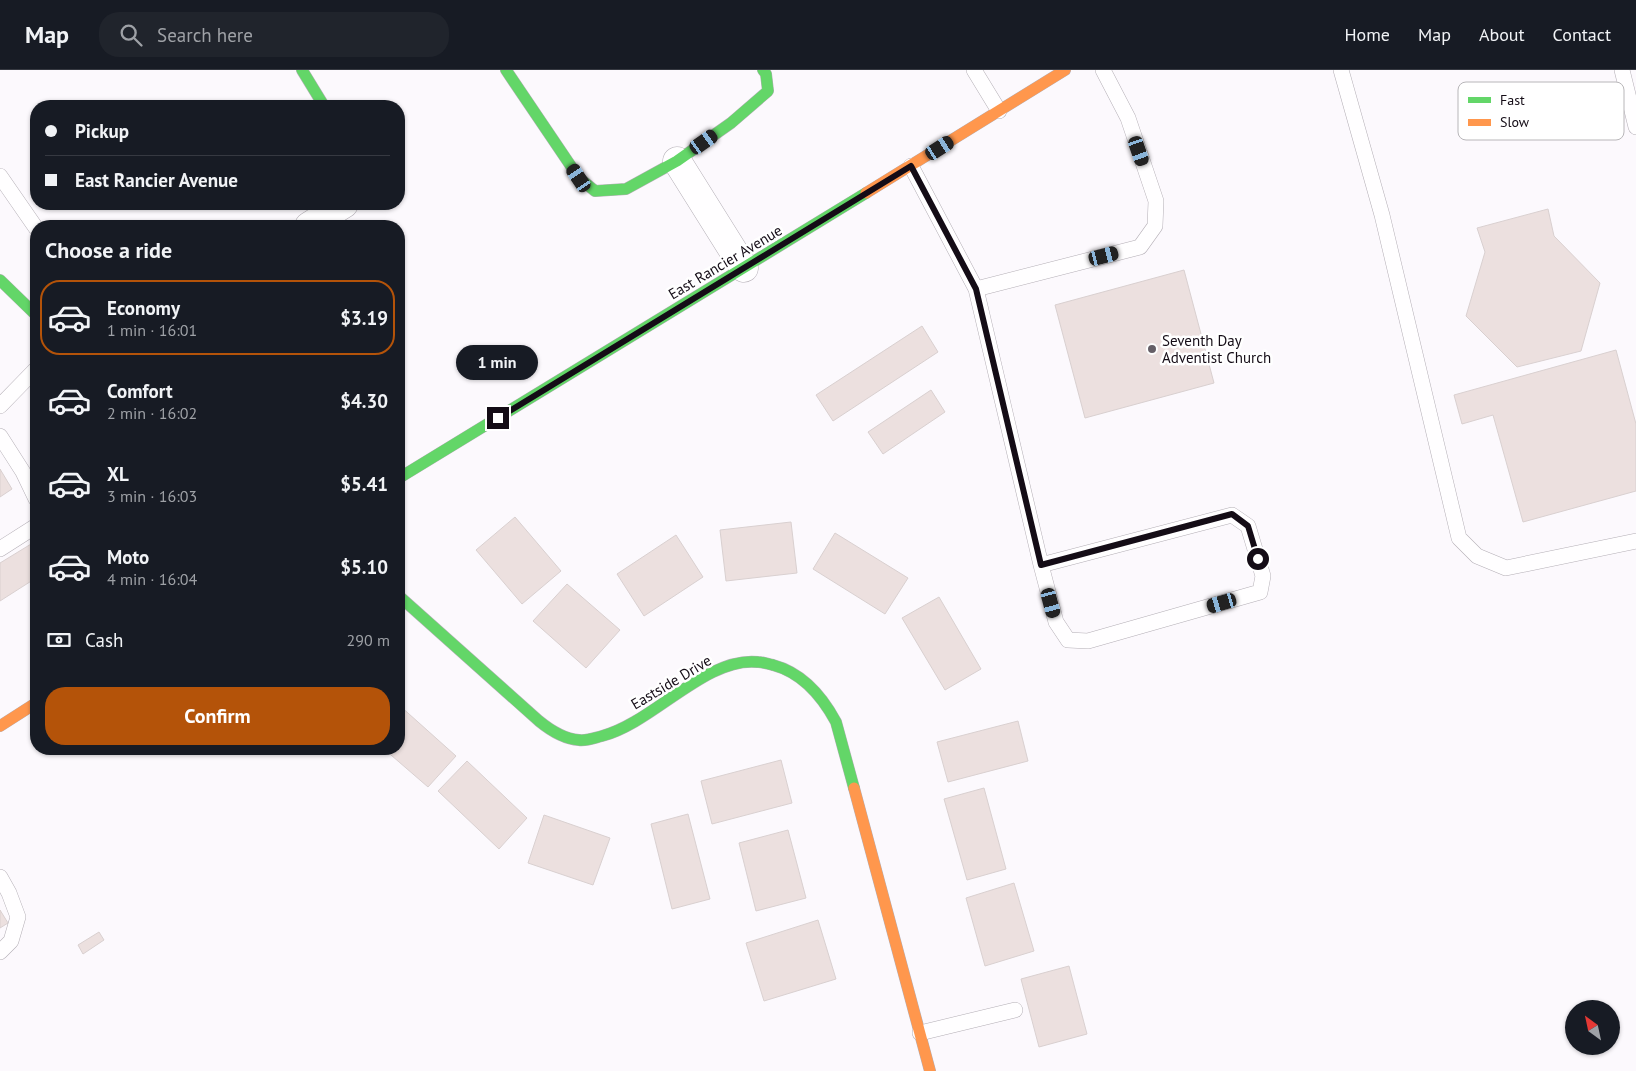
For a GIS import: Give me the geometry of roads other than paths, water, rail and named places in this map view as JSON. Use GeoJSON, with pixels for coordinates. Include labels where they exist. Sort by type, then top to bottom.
{"type":"FeatureCollection","features":[{"type":"Feature","properties":{"kind":"street"},"geometry":{"type":"LineString","coordinates":[[302,70],[320,100]]}},
{"type":"Feature","properties":{"kind":"street"},"geometry":{"type":"LineString","coordinates":[[506,70],[579,178],[595,190],[626,189],[677,161],[731,123],[768,91],[766,74],[763,70]]}},
{"type":"Feature","properties":{"kind":"street","name":"East Rancier Avenue"},"geometry":{"type":"LineString","coordinates":[[405,474],[1065,70]]}},
{"type":"Feature","properties":{"kind":"street"},"geometry":{"type":"LineString","coordinates":[[677,161],[744,268]]}},
{"type":"Feature","properties":{"kind":"street"},"geometry":{"type":"LineString","coordinates":[[319,220],[334,210]]}},
{"type":"Feature","properties":{"kind":"street"},"geometry":{"type":"LineString","coordinates":[[0,280],[30,309]]}},
{"type":"Feature","properties":{"kind":"street","name":"Eastside Drive"},"geometry":{"type":"LineString","coordinates":[[405,601],[547,728],[564,736],[586,741],[609,735],[628,726],[695,683],[716,671],[736,663],[756,661],[776,665],[797,674],[826,703],[836,722],[930,1071]]}},
{"type":"Feature","properties":{"kind":"street"},"geometry":{"type":"LineString","coordinates":[[0,726],[30,707]]}},
{"type":"Feature","properties":{"kind":"lane"},"geometry":{"type":"LineString","coordinates":[[974,70],[999,111]]}},
{"type":"Feature","properties":{"kind":"lane"},"geometry":{"type":"LineString","coordinates":[[976,289],[1140,247],[1155,226],[1156,201],[1128,118],[1103,70]]}},
{"type":"Feature","properties":{"kind":"lane"},"geometry":{"type":"LineString","coordinates":[[1341,70],[1382,215],[1459,538],[1476,556],[1506,568],[1636,541]]}},
{"type":"Feature","properties":{"kind":"lane"},"geometry":{"type":"LineString","coordinates":[[1622,70],[1636,127]]}},
{"type":"Feature","properties":{"kind":"lane"},"geometry":{"type":"LineString","coordinates":[[911,166],[976,289],[1041,565],[1056,622],[1068,640],[1088,641],[1260,592],[1263,576],[1248,526],[1232,514],[1041,565]]}},
{"type":"Feature","properties":{"kind":"lane"},"geometry":{"type":"LineString","coordinates":[[0,176],[30,220]]}},
{"type":"Feature","properties":{"kind":"lane"},"geometry":{"type":"LineString","coordinates":[[0,406],[30,375]]}},
{"type":"Feature","properties":{"kind":"lane"},"geometry":{"type":"LineString","coordinates":[[0,436],[30,487]]}},
{"type":"Feature","properties":{"kind":"lane"},"geometry":{"type":"LineString","coordinates":[[0,549],[30,530]]}},
{"type":"Feature","properties":{"kind":"lane"},"geometry":{"type":"LineString","coordinates":[[0,877],[9,893],[18,917],[11,942],[0,952]]}},
{"type":"Feature","properties":{"kind":"lane"},"geometry":{"type":"LineString","coordinates":[[920,1033],[1015,1010]]}},
{"type":"Feature","properties":{"kind":"place","name":"Seventh Day Adventist Church"},"geometry":{"type":"Point","coordinates":[1152,349]}}]}
